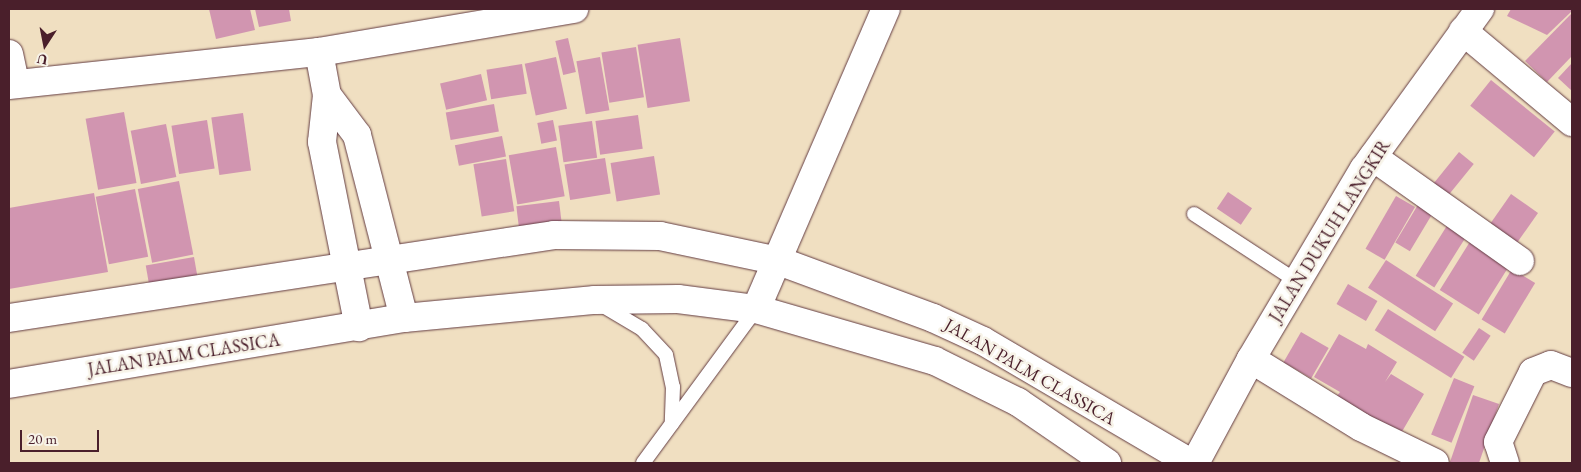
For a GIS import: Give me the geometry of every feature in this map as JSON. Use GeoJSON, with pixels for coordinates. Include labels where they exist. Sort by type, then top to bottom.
{"type":"FeatureCollection","features":[{"type":"Feature","properties":{"kind":"street"},"geometry":{"type":"LineString","coordinates":[[9,54],[12,84],[319,52],[574,9]]}},
{"type":"Feature","properties":{"kind":"street"},"geometry":{"type":"LineString","coordinates":[[756,309],[779,261],[886,9]]}},
{"type":"Feature","properties":{"kind":"street","name":"JALAN DUKUH LANGKIR"},"geometry":{"type":"LineString","coordinates":[[1195,463],[1251,359],[1373,157],[1480,9]]}},
{"type":"Feature","properties":{"kind":"street"},"geometry":{"type":"LineString","coordinates":[[1463,31],[1572,122]]}},
{"type":"Feature","properties":{"kind":"street"},"geometry":{"type":"LineString","coordinates":[[319,52],[327,95],[322,142],[349,268],[359,326]]}},
{"type":"Feature","properties":{"kind":"street"},"geometry":{"type":"LineString","coordinates":[[327,95],[357,135],[404,318]]}},
{"type":"Feature","properties":{"kind":"street"},"geometry":{"type":"LineString","coordinates":[[1373,157],[1520,261]]}},
{"type":"Feature","properties":{"kind":"street","name":"JALAN PALM CLASSICA"},"geometry":{"type":"LineString","coordinates":[[9,318],[349,268],[390,258],[554,235],[608,233],[660,236],[779,261],[933,318],[983,342],[1191,463]]}},
{"type":"Feature","properties":{"kind":"street","name":"JALAN PALM CLASSICA"},"geometry":{"type":"LineString","coordinates":[[9,384],[404,318],[595,300],[678,299],[756,309],[935,361],[1018,402],[1107,463]]}},
{"type":"Feature","properties":{"kind":"street"},"geometry":{"type":"LineString","coordinates":[[1251,359],[1361,427],[1435,463]]}},
{"type":"Feature","properties":{"kind":"street"},"geometry":{"type":"LineString","coordinates":[[1505,463],[1498,442],[1533,372],[1551,365],[1572,373]]}},
{"type":"Feature","properties":{"kind":"lane"},"geometry":{"type":"LineString","coordinates":[[1194,214],[1298,282]]}},
{"type":"Feature","properties":{"kind":"lane"},"geometry":{"type":"LineString","coordinates":[[595,300],[642,329],[666,355],[673,387],[672,424]]}},
{"type":"Feature","properties":{"kind":"lane"},"geometry":{"type":"LineString","coordinates":[[643,463],[756,309]]}},
{"type":"Feature","properties":{"kind":"building"},"geometry":{"type":"Polygon","coordinates":[[[209,9],[250,9],[255,30],[216,39],[209,9]]]}},
{"type":"Feature","properties":{"kind":"building"},"geometry":{"type":"Polygon","coordinates":[[[255,9],[289,9],[291,21],[259,27],[255,9]]]}},
{"type":"Feature","properties":{"kind":"building"},"geometry":{"type":"Polygon","coordinates":[[[1511,9],[1572,9],[1572,11],[1547,35],[1507,16],[1511,9]]]}},
{"type":"Feature","properties":{"kind":"building"},"geometry":{"type":"Polygon","coordinates":[[[1572,13],[1572,56],[1547,82],[1525,61],[1572,13]]]}},
{"type":"Feature","properties":{"kind":"building"},"geometry":{"type":"Polygon","coordinates":[[[568,38],[576,72],[563,75],[555,41],[568,38]]]}},
{"type":"Feature","properties":{"kind":"building"},"geometry":{"type":"Polygon","coordinates":[[[680,38],[690,101],[648,108],[638,45],[680,38]]]}},
{"type":"Feature","properties":{"kind":"building"},"geometry":{"type":"Polygon","coordinates":[[[636,47],[644,97],[609,103],[601,52],[636,47]]]}},
{"type":"Feature","properties":{"kind":"building"},"geometry":{"type":"Polygon","coordinates":[[[556,57],[567,109],[536,115],[525,64],[556,57]]]}},
{"type":"Feature","properties":{"kind":"building"},"geometry":{"type":"Polygon","coordinates":[[[600,57],[609,110],[586,114],[576,61],[600,57]]]}},
{"type":"Feature","properties":{"kind":"building"},"geometry":{"type":"Polygon","coordinates":[[[1572,63],[1572,91],[1558,78],[1572,63]]]}},
{"type":"Feature","properties":{"kind":"building"},"geometry":{"type":"Polygon","coordinates":[[[522,64],[527,94],[491,99],[486,70],[522,64]]]}},
{"type":"Feature","properties":{"kind":"building"},"geometry":{"type":"Polygon","coordinates":[[[481,74],[487,100],[446,110],[440,83],[481,74]]]}},
{"type":"Feature","properties":{"kind":"building"},"geometry":{"type":"Polygon","coordinates":[[[1491,80],[1555,132],[1534,157],[1470,106],[1491,80]]]}},
{"type":"Feature","properties":{"kind":"building"},"geometry":{"type":"Polygon","coordinates":[[[494,104],[499,132],[451,140],[446,113],[494,104]]]}},
{"type":"Feature","properties":{"kind":"building"},"geometry":{"type":"Polygon","coordinates":[[[124,112],[137,183],[98,190],[86,119],[124,112]]]}},
{"type":"Feature","properties":{"kind":"building"},"geometry":{"type":"Polygon","coordinates":[[[243,113],[251,170],[219,175],[211,117],[243,113]]]}},
{"type":"Feature","properties":{"kind":"building"},"geometry":{"type":"Polygon","coordinates":[[[638,115],[643,149],[600,155],[595,121],[638,115]]]}},
{"type":"Feature","properties":{"kind":"building"},"geometry":{"type":"Polygon","coordinates":[[[207,120],[215,168],[179,174],[171,126],[207,120]]]}},
{"type":"Feature","properties":{"kind":"building"},"geometry":{"type":"Polygon","coordinates":[[[553,120],[557,141],[541,144],[537,123],[553,120]]]}},
{"type":"Feature","properties":{"kind":"building"},"geometry":{"type":"Polygon","coordinates":[[[592,121],[597,158],[563,162],[558,126],[592,121]]]}},
{"type":"Feature","properties":{"kind":"building"},"geometry":{"type":"Polygon","coordinates":[[[166,124],[176,177],[141,184],[131,131],[166,124]]]}},
{"type":"Feature","properties":{"kind":"building"},"geometry":{"type":"Polygon","coordinates":[[[502,136],[506,157],[459,166],[455,145],[502,136]]]}},
{"type":"Feature","properties":{"kind":"building"},"geometry":{"type":"Polygon","coordinates":[[[556,147],[565,196],[517,205],[509,155],[556,147]]]}},
{"type":"Feature","properties":{"kind":"building"},"geometry":{"type":"Polygon","coordinates":[[[1459,152],[1474,164],[1442,204],[1427,192],[1459,152]]]}},
{"type":"Feature","properties":{"kind":"building"},"geometry":{"type":"Polygon","coordinates":[[[654,156],[660,195],[617,201],[611,163],[654,156]]]}},
{"type":"Feature","properties":{"kind":"building"},"geometry":{"type":"Polygon","coordinates":[[[605,158],[611,194],[570,200],[565,164],[605,158]]]}},
{"type":"Feature","properties":{"kind":"building"},"geometry":{"type":"Polygon","coordinates":[[[506,159],[514,211],[482,217],[473,164],[506,159]]]}},
{"type":"Feature","properties":{"kind":"building"},"geometry":{"type":"Polygon","coordinates":[[[179,181],[193,255],[152,263],[138,189],[179,181]]]}},
{"type":"Feature","properties":{"kind":"building"},"geometry":{"type":"Polygon","coordinates":[[[135,189],[148,257],[109,264],[96,197],[135,189]]]}},
{"type":"Feature","properties":{"kind":"building"},"geometry":{"type":"Polygon","coordinates":[[[1228,192],[1252,208],[1241,225],[1217,209],[1228,192]]]}},
{"type":"Feature","properties":{"kind":"building"},"geometry":{"type":"Polygon","coordinates":[[[94,193],[108,272],[9,289],[9,208],[94,193]]]}},
{"type":"Feature","properties":{"kind":"building"},"geometry":{"type":"Polygon","coordinates":[[[1511,194],[1538,213],[1516,245],[1489,226],[1511,194]]]}},
{"type":"Feature","properties":{"kind":"building"},"geometry":{"type":"Polygon","coordinates":[[[1396,196],[1415,207],[1385,260],[1366,249],[1396,196]]]}},
{"type":"Feature","properties":{"kind":"building"},"geometry":{"type":"Polygon","coordinates":[[[559,201],[562,226],[519,231],[516,206],[559,201]]]}},
{"type":"Feature","properties":{"kind":"building"},"geometry":{"type":"Polygon","coordinates":[[[1419,203],[1434,212],[1410,251],[1395,242],[1419,203]]]}},
{"type":"Feature","properties":{"kind":"building"},"geometry":{"type":"Polygon","coordinates":[[[1448,224],[1467,236],[1434,287],[1416,276],[1448,224]]]}},
{"type":"Feature","properties":{"kind":"building"},"geometry":{"type":"Polygon","coordinates":[[[1471,240],[1510,264],[1479,314],[1440,290],[1471,240]]]}},
{"type":"Feature","properties":{"kind":"building"},"geometry":{"type":"Polygon","coordinates":[[[194,257],[198,279],[150,287],[146,266],[194,257]]]}},
{"type":"Feature","properties":{"kind":"building"},"geometry":{"type":"Polygon","coordinates":[[[1386,260],[1453,304],[1435,331],[1368,288],[1386,260]]]}},
{"type":"Feature","properties":{"kind":"building"},"geometry":{"type":"Polygon","coordinates":[[[1512,269],[1535,283],[1505,333],[1482,320],[1512,269]]]}},
{"type":"Feature","properties":{"kind":"building"},"geometry":{"type":"Polygon","coordinates":[[[1348,284],[1377,301],[1366,321],[1336,304],[1348,284]]]}},
{"type":"Feature","properties":{"kind":"building"},"geometry":{"type":"Polygon","coordinates":[[[1388,309],[1464,357],[1451,378],[1375,330],[1388,309]]]}},
{"type":"Feature","properties":{"kind":"building"},"geometry":{"type":"Polygon","coordinates":[[[1479,328],[1491,336],[1474,361],[1462,353],[1479,328]]]}},
{"type":"Feature","properties":{"kind":"building"},"geometry":{"type":"Polygon","coordinates":[[[1301,332],[1329,348],[1311,378],[1284,362],[1301,332]]]}},
{"type":"Feature","properties":{"kind":"building"},"geometry":{"type":"Polygon","coordinates":[[[1339,334],[1366,349],[1368,344],[1397,362],[1385,382],[1391,374],[1424,394],[1400,435],[1337,396],[1340,392],[1314,377],[1339,334]]]}},
{"type":"Feature","properties":{"kind":"building"},"geometry":{"type":"Polygon","coordinates":[[[1454,378],[1474,386],[1452,443],[1431,435],[1454,378]]]}},
{"type":"Feature","properties":{"kind":"building"},"geometry":{"type":"Polygon","coordinates":[[[1473,395],[1499,404],[1479,463],[1453,463],[1450,462],[1473,395]]]}}]}
